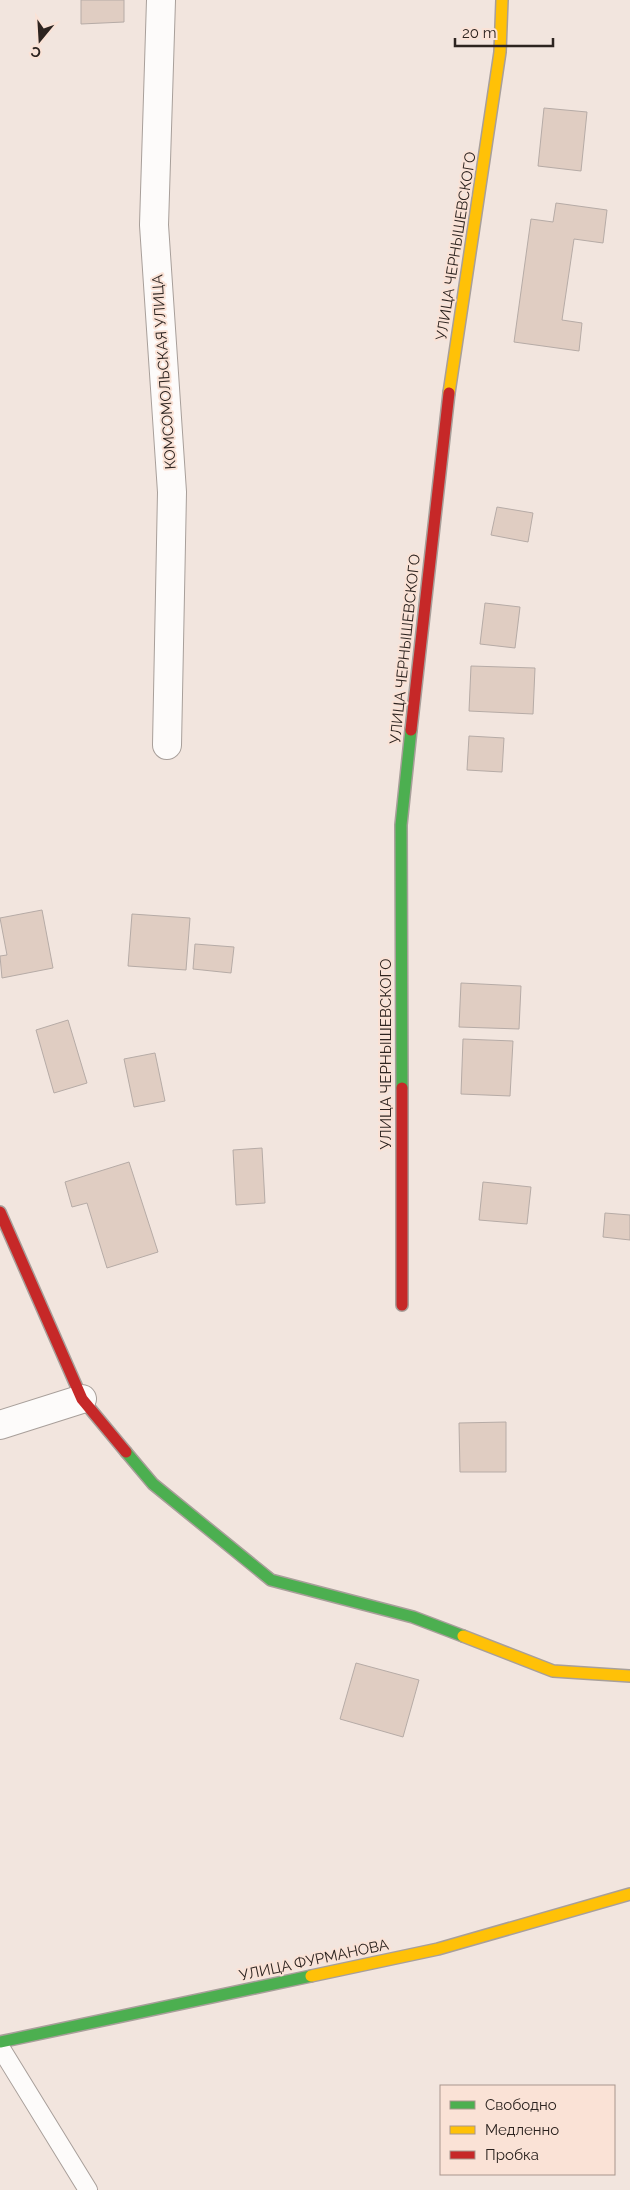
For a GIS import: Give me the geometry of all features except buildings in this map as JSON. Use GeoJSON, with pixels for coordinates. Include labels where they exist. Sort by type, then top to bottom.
{"type":"FeatureCollection","features":[{"type":"Feature","properties":{"kind":"street","name":"КОМСОМОЛЬСКАЯ УЛИЦА"},"geometry":{"type":"LineString","coordinates":[[161,0],[154,225],[172,492],[167,745]]}},
{"type":"Feature","properties":{"kind":"street","name":"УЛИЦА ЧЕРНЫШЕВСКОГО"},"geometry":{"type":"LineString","coordinates":[[402,1305],[401,824],[445,422],[500,52],[502,0]]}},
{"type":"Feature","properties":{"kind":"street"},"geometry":{"type":"LineString","coordinates":[[0,1212],[82,1399],[153,1484],[271,1580],[413,1617],[553,1671],[630,1676]]}},
{"type":"Feature","properties":{"kind":"street"},"geometry":{"type":"LineString","coordinates":[[0,1425],[82,1399]]}},
{"type":"Feature","properties":{"kind":"street","name":"УЛИЦА ФУРМАНОВА"},"geometry":{"type":"LineString","coordinates":[[0,2042],[438,1949],[630,1894]]}},
{"type":"Feature","properties":{"kind":"lane"},"geometry":{"type":"LineString","coordinates":[[0,2047],[88,2190]]}},
{"type":"Feature","properties":{"kind":"traffic: fast"},"geometry":{"type":"LineString","coordinates":[[402,1088],[401,825],[411,730]]}},
{"type":"Feature","properties":{"kind":"traffic: fast"},"geometry":{"type":"LineString","coordinates":[[126,1452],[153,1484],[271,1580],[413,1617],[463,1636]]}},
{"type":"Feature","properties":{"kind":"traffic: fast"},"geometry":{"type":"LineString","coordinates":[[0,2042],[311,1976]]}},
{"type":"Feature","properties":{"kind":"traffic: slow"},"geometry":{"type":"LineString","coordinates":[[449,393],[500,52],[502,0]]}},
{"type":"Feature","properties":{"kind":"traffic: slow"},"geometry":{"type":"LineString","coordinates":[[463,1636],[553,1671],[630,1676]]}},
{"type":"Feature","properties":{"kind":"traffic: slow"},"geometry":{"type":"LineString","coordinates":[[311,1976],[438,1949],[630,1894]]}},
{"type":"Feature","properties":{"kind":"traffic: jam"},"geometry":{"type":"LineString","coordinates":[[411,730],[449,393]]}},
{"type":"Feature","properties":{"kind":"traffic: jam"},"geometry":{"type":"LineString","coordinates":[[402,1088],[402,1305]]}},
{"type":"Feature","properties":{"kind":"traffic: jam"},"geometry":{"type":"LineString","coordinates":[[0,1212],[82,1399],[126,1452]]}}]}
